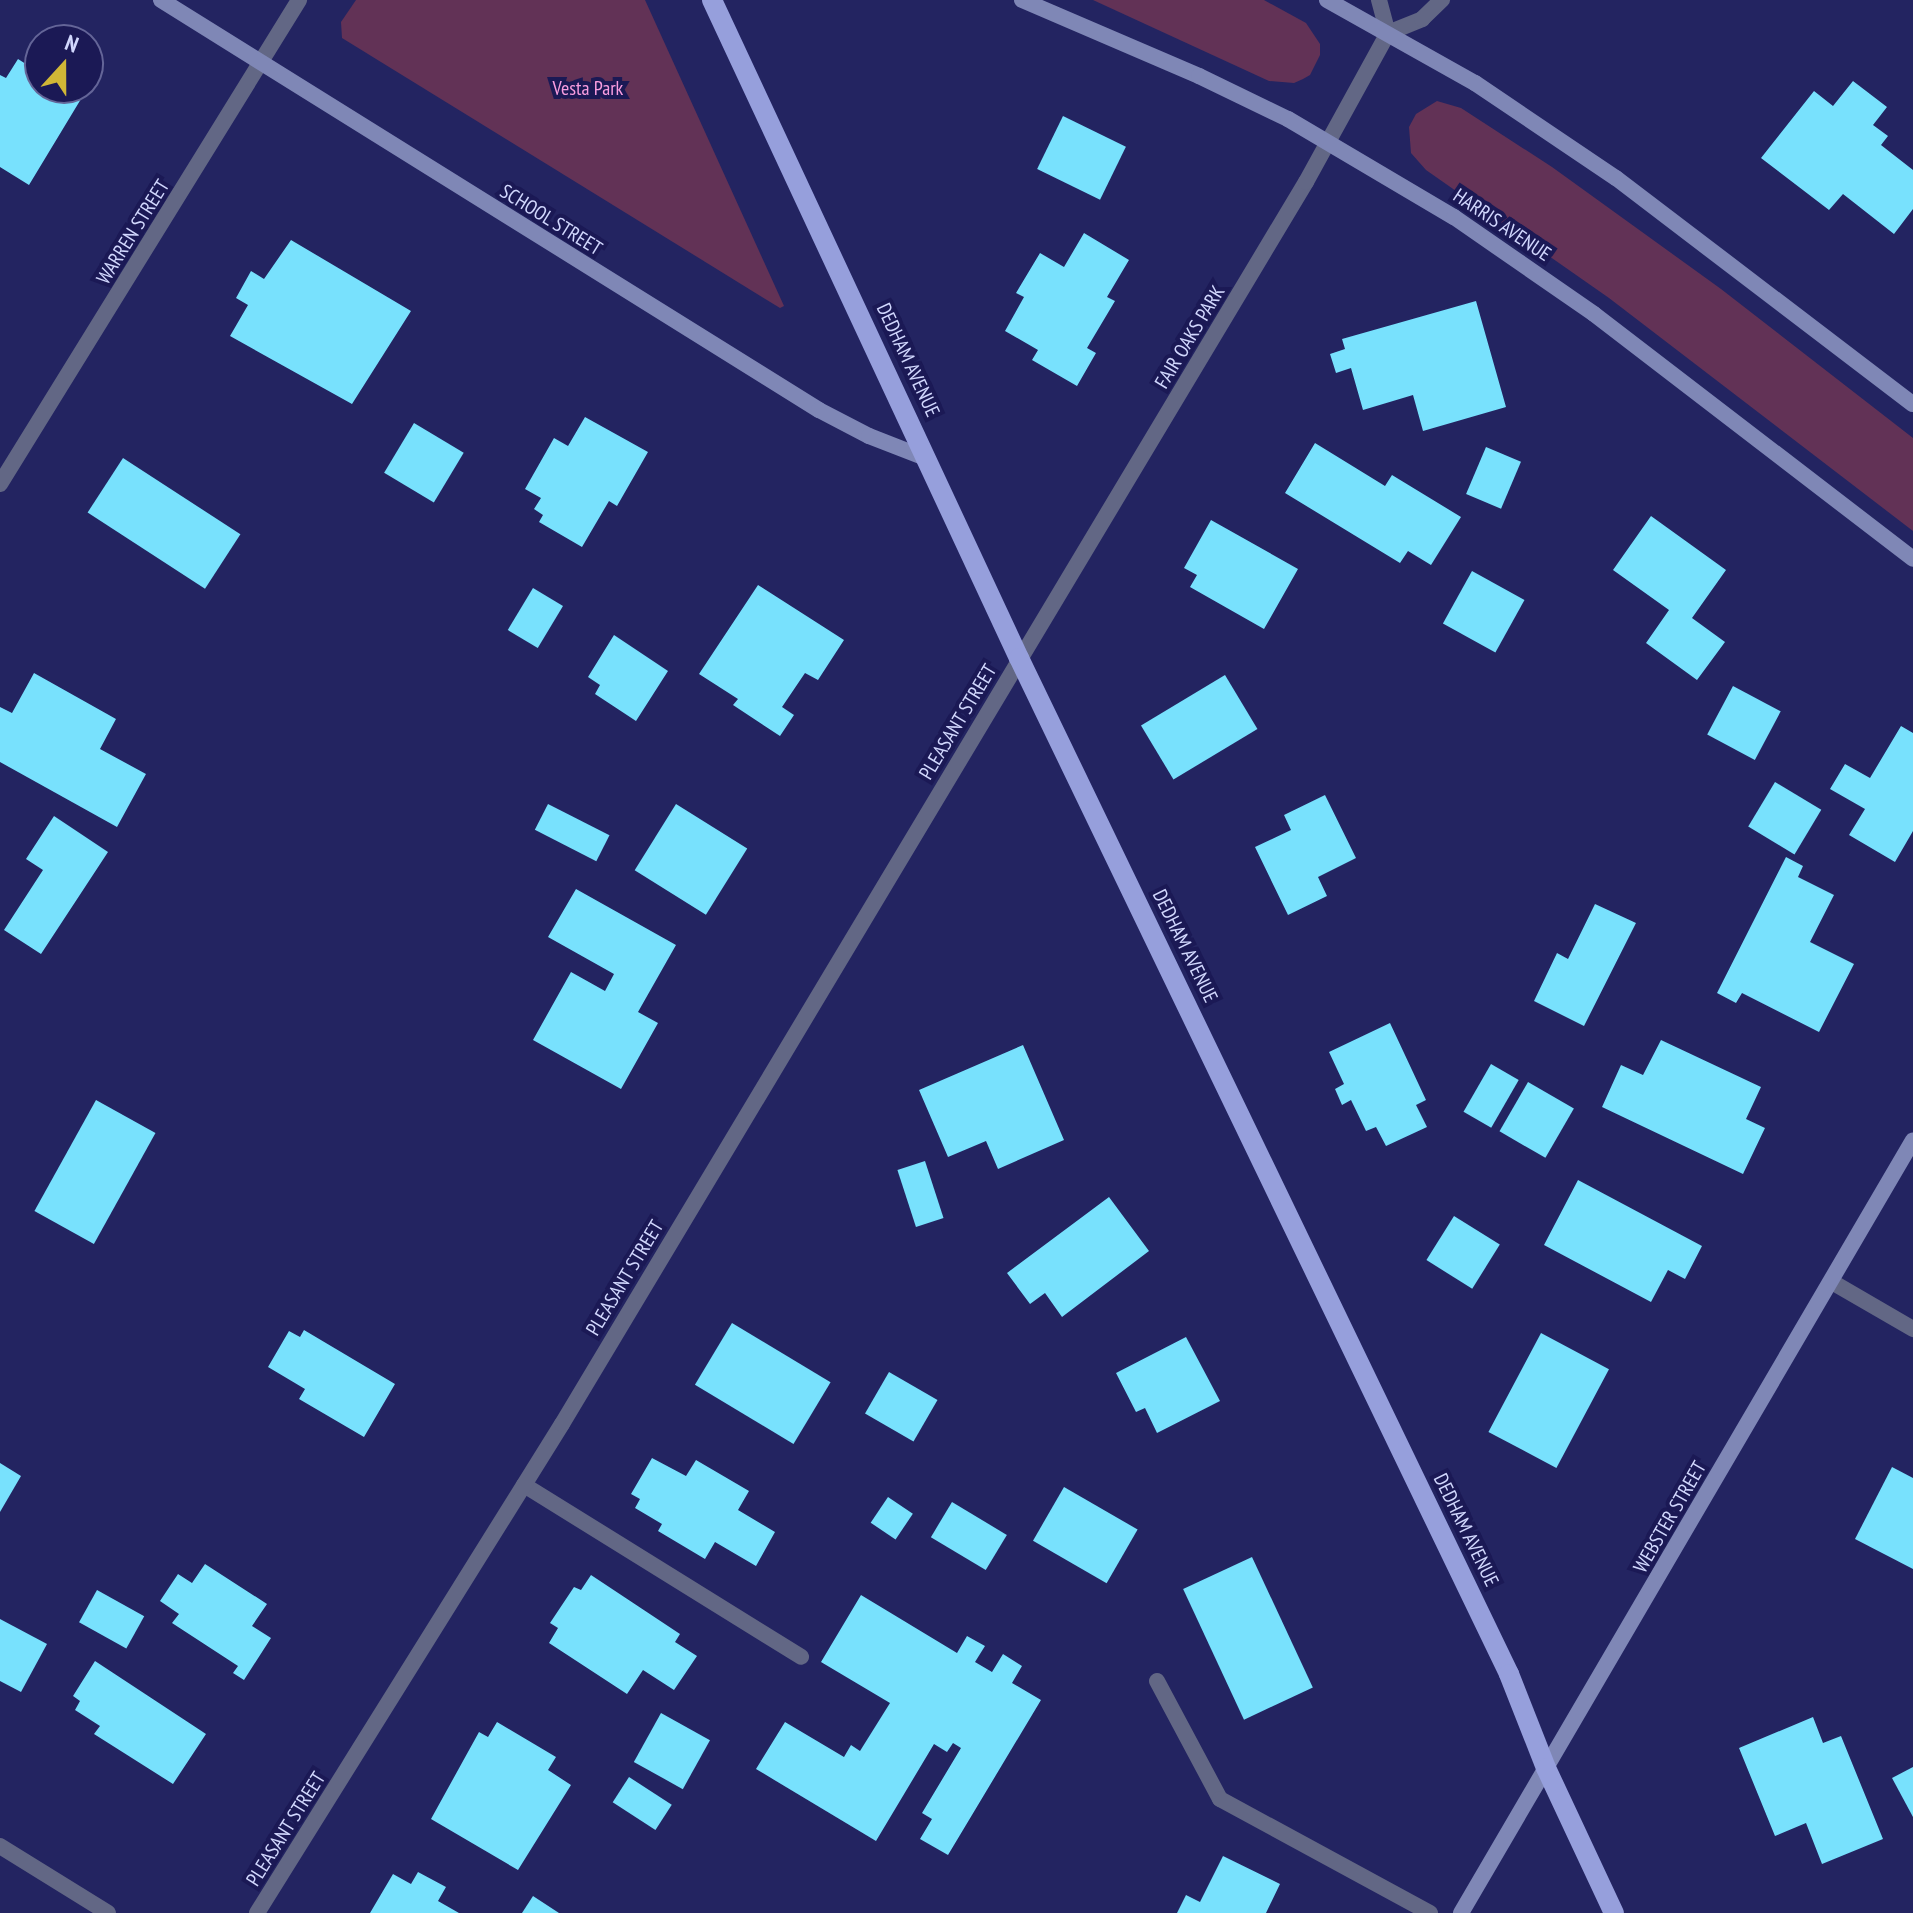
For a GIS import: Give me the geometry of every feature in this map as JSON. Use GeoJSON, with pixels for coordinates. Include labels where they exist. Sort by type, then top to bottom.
{"type":"FeatureCollection","features":[{"type":"Feature","properties":{"kind":"main road","name":"DEDHAM AVENUE"},"geometry":{"type":"LineString","coordinates":[[712,0],[1019,658],[1509,1674],[1546,1768],[1614,1913]]}},
{"type":"Feature","properties":{"kind":"street","name":"SCHOOL STREET"},"geometry":{"type":"LineString","coordinates":[[161,0],[819,410],[869,436],[928,459]]}},
{"type":"Feature","properties":{"kind":"street","name":"WARREN STREET"},"geometry":{"type":"LineString","coordinates":[[0,484],[299,0]]}},
{"type":"Feature","properties":{"kind":"street","name":"HARRIS AVENUE"},"geometry":{"type":"LineString","coordinates":[[1022,0],[1199,76],[1330,142],[1454,217],[1549,280],[1913,559]]}},
{"type":"Feature","properties":{"kind":"street"},"geometry":{"type":"LineString","coordinates":[[1327,0],[1475,83],[1616,178],[1913,404]]}},
{"type":"Feature","properties":{"kind":"street"},"geometry":{"type":"LineString","coordinates":[[1379,0],[1388,33]]}},
{"type":"Feature","properties":{"kind":"street"},"geometry":{"type":"LineString","coordinates":[[1388,33],[1422,19],[1442,0]]}},
{"type":"Feature","properties":{"kind":"street","name":"FAIR OAKS PARK"},"geometry":{"type":"LineString","coordinates":[[1019,658],[1330,142],[1388,33]]}},
{"type":"Feature","properties":{"kind":"street","name":"PLEASANT STREET"},"geometry":{"type":"LineString","coordinates":[[257,1913],[524,1485],[1019,658]]}},
{"type":"Feature","properties":{"kind":"street","name":"WEBSTER STREET"},"geometry":{"type":"LineString","coordinates":[[1461,1913],[1913,1140]]}},
{"type":"Feature","properties":{"kind":"street"},"geometry":{"type":"LineString","coordinates":[[1832,1282],[1913,1329]]}},
{"type":"Feature","properties":{"kind":"street"},"geometry":{"type":"LineString","coordinates":[[524,1485],[801,1657]]}},
{"type":"Feature","properties":{"kind":"street"},"geometry":{"type":"LineString","coordinates":[[1157,1681],[1220,1799],[1430,1913]]}},
{"type":"Feature","properties":{"kind":"street"},"geometry":{"type":"LineString","coordinates":[[0,1846],[108,1913]]}},
{"type":"Feature","properties":{"kind":"green space","name":"Vesta Park"},"geometry":{"type":"Polygon","coordinates":[[[356,0],[645,0],[784,306],[780,308],[342,38],[341,22],[356,0]]]}},
{"type":"Feature","properties":{"kind":"green space"},"geometry":{"type":"Polygon","coordinates":[[[1093,0],[1264,0],[1306,23],[1320,44],[1320,55],[1310,75],[1303,79],[1294,83],[1269,81],[1093,0]]]}},
{"type":"Feature","properties":{"kind":"green space"},"geometry":{"type":"Polygon","coordinates":[[[1437,101],[1461,108],[1552,167],[1721,289],[1913,438],[1913,531],[1609,298],[1426,170],[1411,153],[1409,127],[1416,114],[1437,101]]]}},
{"type":"Feature","properties":{"kind":"building"},"geometry":{"type":"Polygon","coordinates":[[[18,59],[24,63],[24,104],[78,104],[29,185],[0,167],[0,75],[6,78],[18,59]]]}},
{"type":"Feature","properties":{"kind":"building"},"geometry":{"type":"Polygon","coordinates":[[[1853,81],[1887,107],[1873,125],[1888,136],[1881,145],[1913,170],[1913,209],[1894,234],[1843,194],[1829,210],[1761,158],[1814,91],[1833,106],[1853,81]]]}},
{"type":"Feature","properties":{"kind":"building"},"geometry":{"type":"Polygon","coordinates":[[[1063,116],[1126,147],[1100,200],[1037,169],[1063,116]]]}},
{"type":"Feature","properties":{"kind":"building"},"geometry":{"type":"Polygon","coordinates":[[[1084,233],[1129,260],[1107,297],[1115,301],[1087,348],[1096,353],[1077,386],[1032,360],[1038,350],[1005,331],[1024,297],[1016,293],[1040,253],[1064,267],[1084,233]]]}},
{"type":"Feature","properties":{"kind":"building"},"geometry":{"type":"Polygon","coordinates":[[[291,240],[411,311],[352,404],[230,336],[248,305],[236,298],[251,271],[264,279],[291,240]]]}},
{"type":"Feature","properties":{"kind":"building"},"geometry":{"type":"Polygon","coordinates":[[[1476,301],[1506,407],[1423,431],[1413,395],[1363,410],[1351,368],[1336,373],[1330,354],[1345,349],[1342,339],[1476,301]]]}},
{"type":"Feature","properties":{"kind":"building"},"geometry":{"type":"Polygon","coordinates":[[[585,417],[648,452],[617,506],[609,501],[582,547],[539,522],[543,515],[534,509],[541,498],[525,489],[554,438],[568,446],[585,417]]]}},
{"type":"Feature","properties":{"kind":"building"},"geometry":{"type":"Polygon","coordinates":[[[414,423],[464,453],[434,503],[384,473],[414,423]]]}},
{"type":"Feature","properties":{"kind":"building"},"geometry":{"type":"Polygon","coordinates":[[[1315,443],[1385,486],[1392,475],[1461,517],[1431,565],[1408,551],[1400,563],[1285,493],[1315,443]]]}},
{"type":"Feature","properties":{"kind":"building"},"geometry":{"type":"Polygon","coordinates":[[[1486,447],[1521,462],[1501,509],[1466,494],[1486,447]]]}},
{"type":"Feature","properties":{"kind":"building"},"geometry":{"type":"Polygon","coordinates":[[[123,458],[240,534],[205,589],[88,513],[123,458]]]}},
{"type":"Feature","properties":{"kind":"building"},"geometry":{"type":"Polygon","coordinates":[[[1651,516],[1726,570],[1692,618],[1725,642],[1697,680],[1646,643],[1669,610],[1613,570],[1651,516]]]}},
{"type":"Feature","properties":{"kind":"building"},"geometry":{"type":"Polygon","coordinates":[[[1211,520],[1298,569],[1264,629],[1190,587],[1197,575],[1184,568],[1211,520]]]}},
{"type":"Feature","properties":{"kind":"building"},"geometry":{"type":"Polygon","coordinates":[[[1472,571],[1524,600],[1495,653],[1443,623],[1472,571]]]}},
{"type":"Feature","properties":{"kind":"building"},"geometry":{"type":"Polygon","coordinates":[[[758,585],[844,640],[818,680],[805,673],[782,707],[794,715],[780,736],[733,705],[738,699],[699,674],[758,585]]]}},
{"type":"Feature","properties":{"kind":"building"},"geometry":{"type":"Polygon","coordinates":[[[533,588],[563,606],[538,648],[508,630],[533,588]]]}},
{"type":"Feature","properties":{"kind":"building"},"geometry":{"type":"Polygon","coordinates":[[[614,635],[668,671],[636,721],[595,694],[600,685],[588,677],[614,635]]]}},
{"type":"Feature","properties":{"kind":"building"},"geometry":{"type":"Polygon","coordinates":[[[34,673],[116,719],[100,749],[146,774],[117,827],[0,762],[0,707],[12,713],[34,673]]]}},
{"type":"Feature","properties":{"kind":"building"},"geometry":{"type":"Polygon","coordinates":[[[1225,675],[1257,729],[1173,779],[1141,725],[1225,675]]]}},
{"type":"Feature","properties":{"kind":"building"},"geometry":{"type":"Polygon","coordinates":[[[1733,686],[1781,711],[1755,760],[1707,735],[1733,686]]]}},
{"type":"Feature","properties":{"kind":"building"},"geometry":{"type":"Polygon","coordinates":[[[1901,726],[1913,733],[1913,831],[1895,862],[1849,835],[1865,809],[1830,789],[1845,764],[1870,778],[1901,726]]]}},
{"type":"Feature","properties":{"kind":"building"},"geometry":{"type":"Polygon","coordinates":[[[1775,782],[1821,810],[1795,854],[1748,827],[1775,782]]]}},
{"type":"Feature","properties":{"kind":"building"},"geometry":{"type":"Polygon","coordinates":[[[1325,795],[1356,858],[1318,877],[1327,896],[1288,915],[1255,847],[1291,830],[1284,815],[1325,795]]]}},
{"type":"Feature","properties":{"kind":"building"},"geometry":{"type":"Polygon","coordinates":[[[548,804],[609,835],[596,861],[535,830],[548,804]]]}},
{"type":"Feature","properties":{"kind":"building"},"geometry":{"type":"Polygon","coordinates":[[[676,804],[747,849],[706,915],[635,870],[676,804]]]}},
{"type":"Feature","properties":{"kind":"building"},"geometry":{"type":"Polygon","coordinates":[[[54,816],[108,852],[41,954],[4,930],[43,870],[26,859],[54,816]]]}},
{"type":"Feature","properties":{"kind":"building"},"geometry":{"type":"Polygon","coordinates":[[[1786,857],[1803,866],[1798,877],[1834,895],[1810,942],[1854,964],[1819,1032],[1742,993],[1736,1003],[1717,993],[1786,857]]]}},
{"type":"Feature","properties":{"kind":"building"},"geometry":{"type":"Polygon","coordinates":[[[576,889],[676,945],[638,1012],[658,1023],[621,1089],[533,1040],[571,972],[605,991],[614,974],[548,937],[576,889]]]}},
{"type":"Feature","properties":{"kind":"building"},"geometry":{"type":"Polygon","coordinates":[[[1595,904],[1636,923],[1584,1026],[1534,1001],[1557,953],[1568,959],[1595,904]]]}},
{"type":"Feature","properties":{"kind":"building"},"geometry":{"type":"Polygon","coordinates":[[[1390,1023],[1426,1100],[1416,1105],[1427,1127],[1386,1146],[1376,1127],[1366,1131],[1351,1100],[1342,1105],[1335,1089],[1344,1084],[1329,1052],[1390,1023]]]}},
{"type":"Feature","properties":{"kind":"building"},"geometry":{"type":"Polygon","coordinates":[[[1661,1040],[1761,1087],[1746,1119],[1765,1128],[1743,1174],[1602,1107],[1621,1065],[1643,1075],[1661,1040]]]}},
{"type":"Feature","properties":{"kind":"building"},"geometry":{"type":"Polygon","coordinates":[[[1023,1045],[1064,1140],[998,1169],[986,1141],[948,1157],[919,1090],[1023,1045]]]}},
{"type":"Feature","properties":{"kind":"building"},"geometry":{"type":"Polygon","coordinates":[[[1491,1064],[1519,1080],[1491,1128],[1464,1112],[1491,1064]]]}},
{"type":"Feature","properties":{"kind":"building"},"geometry":{"type":"Polygon","coordinates":[[[1528,1082],[1574,1108],[1545,1158],[1500,1131],[1528,1082]]]}},
{"type":"Feature","properties":{"kind":"building"},"geometry":{"type":"Polygon","coordinates":[[[96,1100],[155,1133],[94,1244],[34,1211],[96,1100]]]}},
{"type":"Feature","properties":{"kind":"building"},"geometry":{"type":"Polygon","coordinates":[[[925,1161],[944,1218],[916,1227],[897,1170],[925,1161]]]}},
{"type":"Feature","properties":{"kind":"building"},"geometry":{"type":"Polygon","coordinates":[[[1578,1180],[1702,1246],[1685,1279],[1668,1270],[1651,1302],[1544,1245],[1578,1180]]]}},
{"type":"Feature","properties":{"kind":"building"},"geometry":{"type":"Polygon","coordinates":[[[1109,1197],[1149,1251],[1062,1317],[1045,1293],[1030,1304],[1007,1273],[1109,1197]]]}},
{"type":"Feature","properties":{"kind":"building"},"geometry":{"type":"Polygon","coordinates":[[[1454,1216],[1500,1245],[1472,1289],[1426,1260],[1454,1216]]]}},
{"type":"Feature","properties":{"kind":"building"},"geometry":{"type":"Polygon","coordinates":[[[732,1323],[831,1382],[793,1444],[695,1385],[732,1323]]]}},
{"type":"Feature","properties":{"kind":"building"},"geometry":{"type":"Polygon","coordinates":[[[304,1330],[395,1384],[364,1437],[299,1399],[305,1389],[268,1367],[289,1331],[300,1337],[304,1330]]]}},
{"type":"Feature","properties":{"kind":"building"},"geometry":{"type":"Polygon","coordinates":[[[1541,1333],[1609,1369],[1556,1468],[1488,1432],[1541,1333]]]}},
{"type":"Feature","properties":{"kind":"building"},"geometry":{"type":"Polygon","coordinates":[[[1186,1337],[1220,1401],[1157,1433],[1145,1408],[1136,1412],[1116,1373],[1186,1337]]]}},
{"type":"Feature","properties":{"kind":"building"},"geometry":{"type":"Polygon","coordinates":[[[889,1372],[937,1400],[913,1442],[865,1414],[889,1372]]]}},
{"type":"Feature","properties":{"kind":"building"},"geometry":{"type":"Polygon","coordinates":[[[652,1458],[686,1476],[696,1460],[749,1491],[738,1510],[775,1532],[756,1566],[715,1542],[705,1559],[658,1531],[662,1524],[635,1508],[640,1499],[631,1494],[652,1458]]]}},
{"type":"Feature","properties":{"kind":"building"},"geometry":{"type":"Polygon","coordinates":[[[0,1463],[21,1476],[0,1512],[0,1463]]]}},
{"type":"Feature","properties":{"kind":"building"},"geometry":{"type":"Polygon","coordinates":[[[1892,1467],[1913,1478],[1913,1569],[1855,1539],[1892,1467]]]}},
{"type":"Feature","properties":{"kind":"building"},"geometry":{"type":"Polygon","coordinates":[[[1064,1487],[1138,1530],[1107,1583],[1033,1541],[1064,1487]]]}},
{"type":"Feature","properties":{"kind":"building"},"geometry":{"type":"Polygon","coordinates":[[[888,1497],[913,1514],[896,1539],[871,1523],[888,1497]]]}},
{"type":"Feature","properties":{"kind":"building"},"geometry":{"type":"Polygon","coordinates":[[[952,1502],[1007,1535],[986,1570],[931,1537],[952,1502]]]}},
{"type":"Feature","properties":{"kind":"building"},"geometry":{"type":"Polygon","coordinates":[[[1252,1557],[1313,1688],[1244,1720],[1183,1589],[1252,1557]]]}},
{"type":"Feature","properties":{"kind":"building"},"geometry":{"type":"Polygon","coordinates":[[[205,1564],[267,1604],[252,1626],[271,1638],[244,1680],[233,1673],[238,1666],[172,1623],[179,1614],[160,1601],[178,1574],[192,1583],[205,1564]]]}},
{"type":"Feature","properties":{"kind":"building"},"geometry":{"type":"Polygon","coordinates":[[[591,1575],[680,1634],[675,1642],[697,1656],[674,1690],[643,1670],[627,1694],[549,1643],[558,1628],[550,1623],[574,1587],[581,1590],[591,1575]]]}},
{"type":"Feature","properties":{"kind":"building"},"geometry":{"type":"Polygon","coordinates":[[[97,1590],[144,1616],[126,1649],[79,1622],[97,1590]]]}},
{"type":"Feature","properties":{"kind":"building"},"geometry":{"type":"Polygon","coordinates":[[[861,1595],[957,1653],[967,1636],[985,1646],[975,1662],[992,1672],[1003,1654],[1022,1666],[1012,1683],[1041,1700],[948,1855],[920,1839],[932,1819],[922,1813],[961,1748],[953,1743],[947,1752],[934,1744],[876,1841],[756,1769],[785,1722],[844,1757],[851,1745],[860,1751],[890,1703],[821,1662],[861,1595]]]}},
{"type":"Feature","properties":{"kind":"building"},"geometry":{"type":"Polygon","coordinates":[[[0,1619],[47,1644],[21,1692],[0,1681],[0,1619]]]}},
{"type":"Feature","properties":{"kind":"building"},"geometry":{"type":"Polygon","coordinates":[[[95,1661],[206,1734],[173,1784],[94,1734],[100,1726],[75,1710],[80,1701],[73,1696],[95,1661]]]}},
{"type":"Feature","properties":{"kind":"building"},"geometry":{"type":"Polygon","coordinates":[[[661,1713],[710,1740],[683,1789],[634,1762],[661,1713]]]}},
{"type":"Feature","properties":{"kind":"building"},"geometry":{"type":"Polygon","coordinates":[[[1813,1717],[1823,1743],[1841,1736],[1883,1839],[1822,1864],[1806,1823],[1775,1836],[1739,1748],[1813,1717]]]}},
{"type":"Feature","properties":{"kind":"building"},"geometry":{"type":"Polygon","coordinates":[[[497,1722],[556,1757],[548,1770],[571,1785],[518,1870],[431,1819],[479,1732],[488,1737],[497,1722]]]}},
{"type":"Feature","properties":{"kind":"building"},"geometry":{"type":"Polygon","coordinates":[[[1913,1767],[1913,1817],[1892,1778],[1913,1767]]]}},
{"type":"Feature","properties":{"kind":"building"},"geometry":{"type":"Polygon","coordinates":[[[629,1777],[672,1805],[655,1830],[613,1802],[629,1777]]]}},
{"type":"Feature","properties":{"kind":"building"},"geometry":{"type":"Polygon","coordinates":[[[1223,1856],[1280,1884],[1266,1913],[1177,1913],[1186,1895],[1200,1902],[1223,1856]]]}},
{"type":"Feature","properties":{"kind":"building"},"geometry":{"type":"Polygon","coordinates":[[[418,1872],[446,1887],[438,1901],[459,1913],[370,1913],[393,1874],[411,1884],[418,1872]]]}},
{"type":"Feature","properties":{"kind":"building"},"geometry":{"type":"Polygon","coordinates":[[[533,1896],[559,1913],[522,1913],[533,1896]]]}}]}
